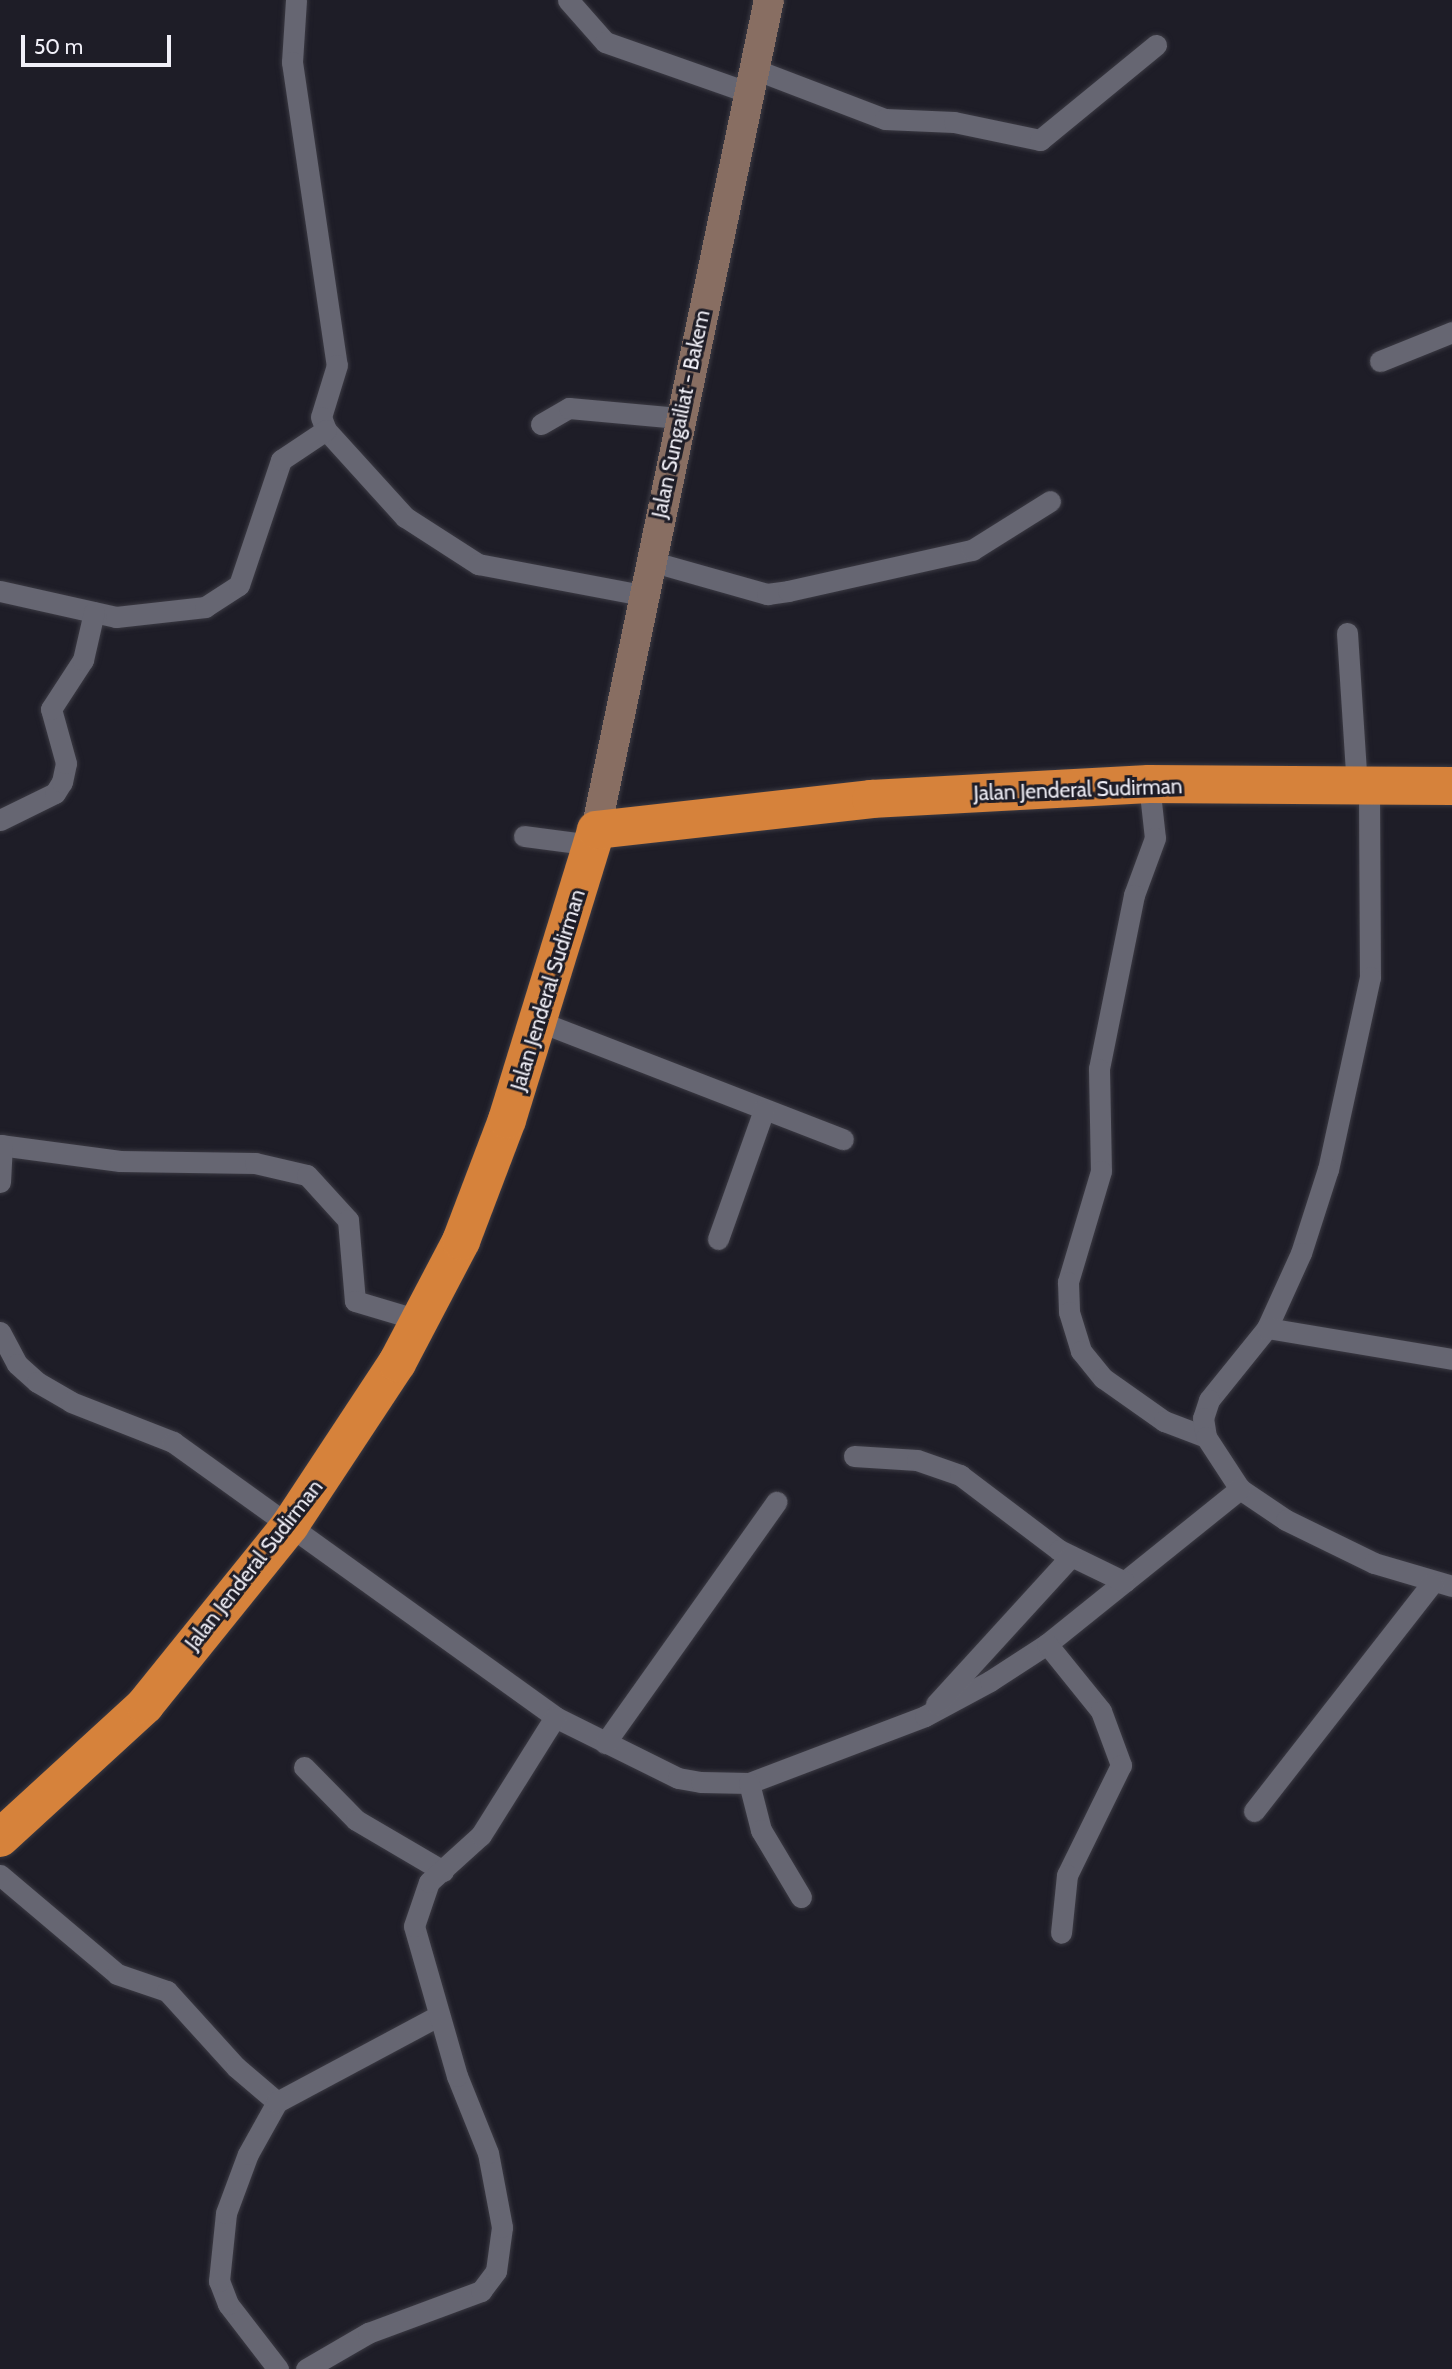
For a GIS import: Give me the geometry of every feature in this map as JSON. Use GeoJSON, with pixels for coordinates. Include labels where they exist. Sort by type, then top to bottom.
{"type":"FeatureCollection","features":[{"type":"Feature","properties":{"kind":"highway","name":"Jalan Jenderal Sudirman"},"geometry":{"type":"LineString","coordinates":[[0,1838],[145,1705],[290,1525],[422,1321],[465,1229],[538,1021],[594,837],[871,799],[1149,785],[1363,790],[1452,786]]}},
{"type":"Feature","properties":{"kind":"street"},"geometry":{"type":"LineString","coordinates":[[296,0],[292,62],[337,365],[321,417],[326,430],[405,517],[478,564],[642,595]]}},
{"type":"Feature","properties":{"kind":"street"},"geometry":{"type":"LineString","coordinates":[[568,0],[605,43],[750,80],[885,119],[954,122],[1040,140],[1156,46]]}},
{"type":"Feature","properties":{"kind":"street","name":"Jalan Sungailiat - Bakem"},"geometry":{"type":"LineString","coordinates":[[594,837],[642,595],[769,0]]}},
{"type":"Feature","properties":{"kind":"street"},"geometry":{"type":"LineString","coordinates":[[1380,361],[1452,332]]}},
{"type":"Feature","properties":{"kind":"street"},"geometry":{"type":"LineString","coordinates":[[541,424],[569,408],[680,418]]}},
{"type":"Feature","properties":{"kind":"street"},"geometry":{"type":"LineString","coordinates":[[0,591],[116,617],[205,607],[239,585],[281,460],[326,430]]}},
{"type":"Feature","properties":{"kind":"street"},"geometry":{"type":"LineString","coordinates":[[650,561],[767,594],[788,591],[972,550],[1050,501]]}},
{"type":"Feature","properties":{"kind":"street"},"geometry":{"type":"LineString","coordinates":[[0,820],[55,793],[62,782],[66,763],[51,709],[83,660],[94,612]]}},
{"type":"Feature","properties":{"kind":"street"},"geometry":{"type":"LineString","coordinates":[[1206,1437],[1209,1400],[1268,1328],[1301,1253],[1358,1050],[1370,977],[1363,790],[1347,633]]}},
{"type":"Feature","properties":{"kind":"street"},"geometry":{"type":"LineString","coordinates":[[1149,785],[1156,838],[1134,895],[1099,1069],[1101,1171],[1068,1282],[1069,1312],[1081,1351],[1103,1378],[1164,1421],[1206,1437],[1240,1489],[1286,1520],[1442,1584],[1254,1811]]}},
{"type":"Feature","properties":{"kind":"street"},"geometry":{"type":"LineString","coordinates":[[524,836],[594,837]]}},
{"type":"Feature","properties":{"kind":"street"},"geometry":{"type":"LineString","coordinates":[[538,1021],[843,1139]]}},
{"type":"Feature","properties":{"kind":"street"},"geometry":{"type":"LineString","coordinates":[[718,1239],[764,1110]]}},
{"type":"Feature","properties":{"kind":"street"},"geometry":{"type":"LineString","coordinates":[[0,1182],[1,1145],[120,1161],[255,1163],[307,1175],[348,1220],[355,1301],[422,1321]]}},
{"type":"Feature","properties":{"kind":"street"},"geometry":{"type":"LineString","coordinates":[[1268,1328],[1452,1359]]}},
{"type":"Feature","properties":{"kind":"street"},"geometry":{"type":"LineString","coordinates":[[0,1332],[8,1363],[71,1402],[173,1443],[555,1717],[678,1778],[749,1783],[925,1716],[1047,1644],[1240,1489]]}},
{"type":"Feature","properties":{"kind":"street"},"geometry":{"type":"LineString","coordinates":[[854,1456],[917,1460],[960,1475],[1071,1556],[1125,1582]]}},
{"type":"Feature","properties":{"kind":"street"},"geometry":{"type":"LineString","coordinates":[[606,1743],[776,1502]]}},
{"type":"Feature","properties":{"kind":"street"},"geometry":{"type":"LineString","coordinates":[[925,1716],[1071,1556]]}},
{"type":"Feature","properties":{"kind":"street"},"geometry":{"type":"LineString","coordinates":[[1047,1644],[1101,1711],[1121,1765],[1067,1875],[1061,1933]]}},
{"type":"Feature","properties":{"kind":"street"},"geometry":{"type":"LineString","coordinates":[[306,2369],[368,2333],[481,2291],[496,2271],[502,2227],[494,2179],[438,2016],[414,1926],[419,1901],[443,1871],[481,1835],[555,1717]]}},
{"type":"Feature","properties":{"kind":"street"},"geometry":{"type":"LineString","coordinates":[[304,1767],[356,1821],[443,1871]]}},
{"type":"Feature","properties":{"kind":"street"},"geometry":{"type":"LineString","coordinates":[[749,1783],[761,1829],[801,1897]]}},
{"type":"Feature","properties":{"kind":"street"},"geometry":{"type":"LineString","coordinates":[[0,1875],[117,1974],[167,1991],[236,2067],[277,2102]]}},
{"type":"Feature","properties":{"kind":"street"},"geometry":{"type":"LineString","coordinates":[[278,2369],[228,2304],[219,2281],[226,2213],[277,2102],[438,2016]]}}]}
